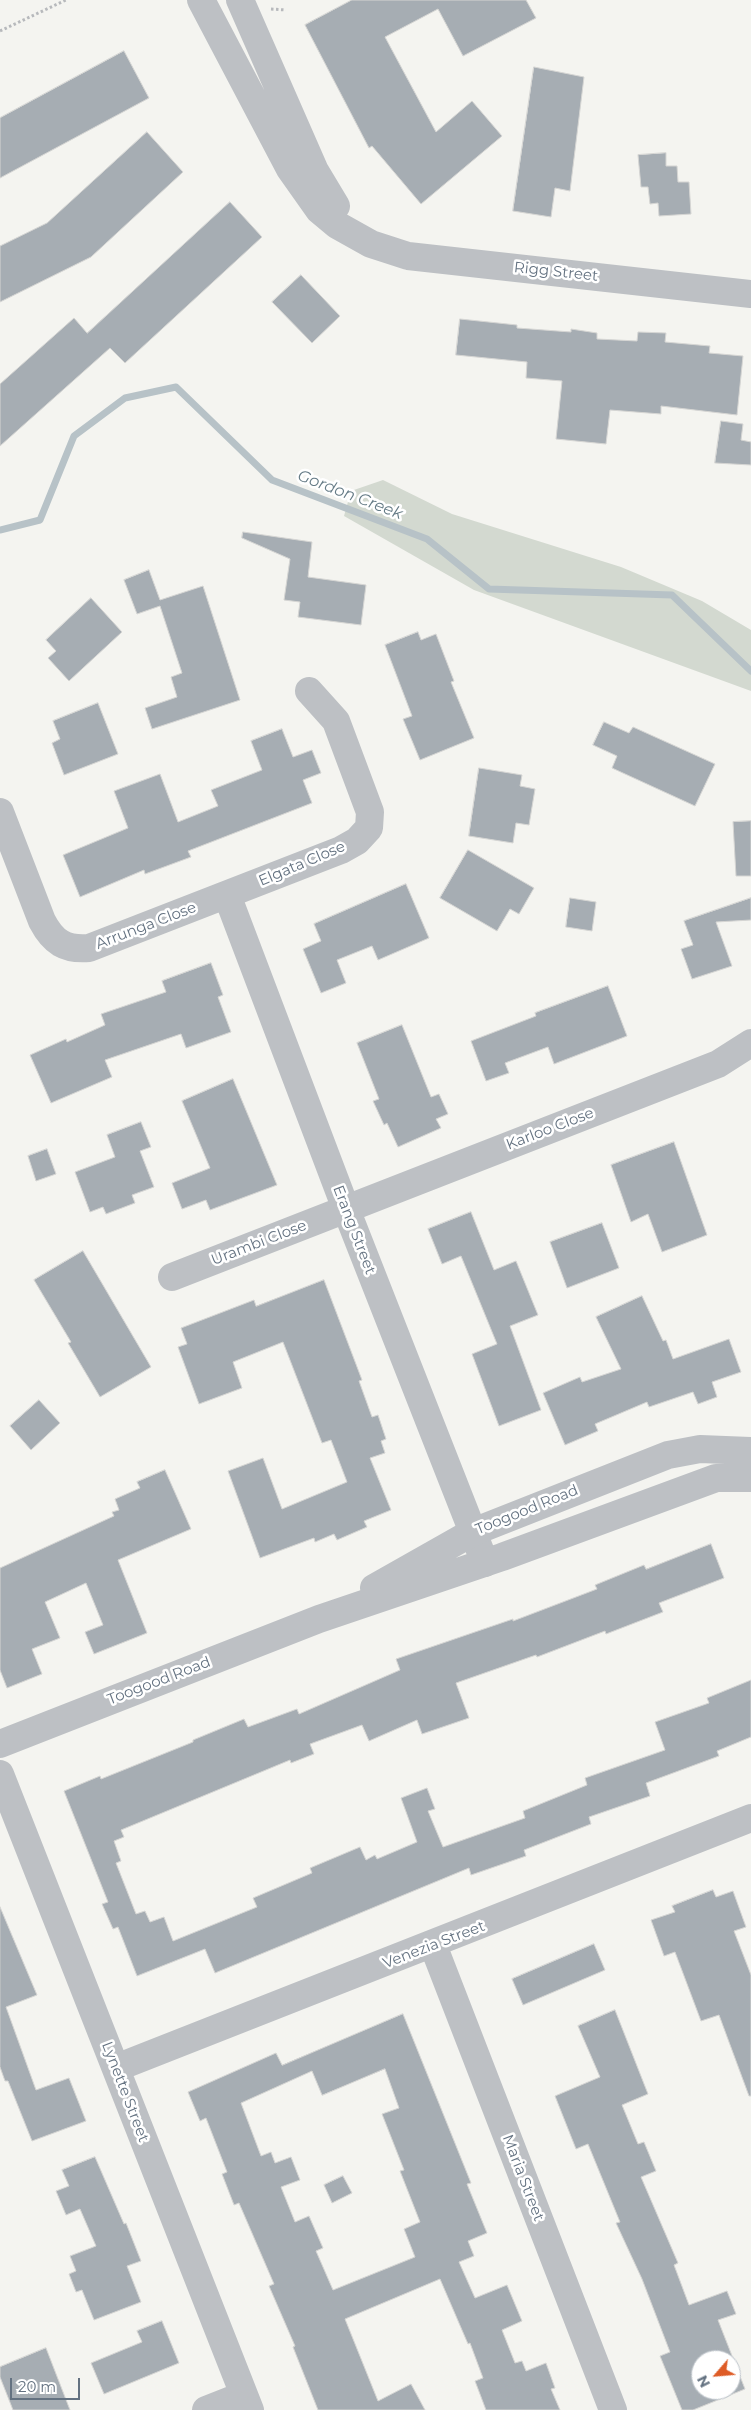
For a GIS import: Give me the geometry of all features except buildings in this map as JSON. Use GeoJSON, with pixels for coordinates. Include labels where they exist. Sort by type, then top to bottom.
{"type":"FeatureCollection","features":[{"type":"Feature","properties":{"kind":"street","name":"Rigg Street"},"geometry":{"type":"LineString","coordinates":[[201,0],[288,140]]}},
{"type":"Feature","properties":{"kind":"street","name":"Rigg Street"},"geometry":{"type":"LineString","coordinates":[[240,0],[288,140],[297,180],[319,210],[337,226],[390,252],[408,256],[751,294]]}},
{"type":"Feature","properties":{"kind":"street","name":"Elgata Close"},"geometry":{"type":"LineString","coordinates":[[227,895],[341,850],[357,841],[369,828],[370,812],[336,721],[309,691]]}},
{"type":"Feature","properties":{"kind":"street","name":"Arrunga Close"},"geometry":{"type":"LineString","coordinates":[[0,812],[42,921],[49,934],[60,945],[75,949],[90,948],[227,895]]}},
{"type":"Feature","properties":{"kind":"street","name":"Erang Street"},"geometry":{"type":"LineString","coordinates":[[227,895],[346,1209],[485,1563]]}},
{"type":"Feature","properties":{"kind":"street","name":"Karloo Close"},"geometry":{"type":"LineString","coordinates":[[346,1209],[718,1064],[751,1042]]}},
{"type":"Feature","properties":{"kind":"street","name":"Urambi Close"},"geometry":{"type":"LineString","coordinates":[[172,1276],[346,1209]]}},
{"type":"Feature","properties":{"kind":"street","name":"Toogood Road"},"geometry":{"type":"LineString","coordinates":[[319,1619],[473,1532],[668,1454],[700,1448],[736,1448],[751,1451]]}},
{"type":"Feature","properties":{"kind":"street","name":"Toogood Road"},"geometry":{"type":"LineString","coordinates":[[0,1744],[319,1619],[485,1563],[716,1478],[751,1478]]}},
{"type":"Feature","properties":{"kind":"street","name":"Lynette Street"},"geometry":{"type":"LineString","coordinates":[[0,1774],[247,2402]]}},
{"type":"Feature","properties":{"kind":"street","name":"Venezia Street"},"geometry":{"type":"LineString","coordinates":[[116,2068],[751,1818]]}},
{"type":"Feature","properties":{"kind":"street","name":"Maria Street"},"geometry":{"type":"LineString","coordinates":[[432,1945],[613,2410]]}},
{"type":"Feature","properties":{"kind":"street"},"geometry":{"type":"LineString","coordinates":[[206,2410],[247,2402]]}},
{"type":"Feature","properties":{"kind":"path"},"geometry":{"type":"LineString","coordinates":[[0,32],[66,0]]}},
{"type":"Feature","properties":{"kind":"shaded area"},"geometry":{"type":"Polygon","coordinates":[[[383,480],[452,514],[621,567],[702,601],[751,630],[751,691],[474,590],[344,516],[351,491],[383,480]]]}},
{"type":"Feature","properties":{"kind":"waterway","name":"Gordon Creek"},"geometry":{"type":"LineString","coordinates":[[0,530],[40,520],[74,436],[125,398],[176,387],[272,480],[427,539],[489,589],[672,595],[751,671]]}}]}
